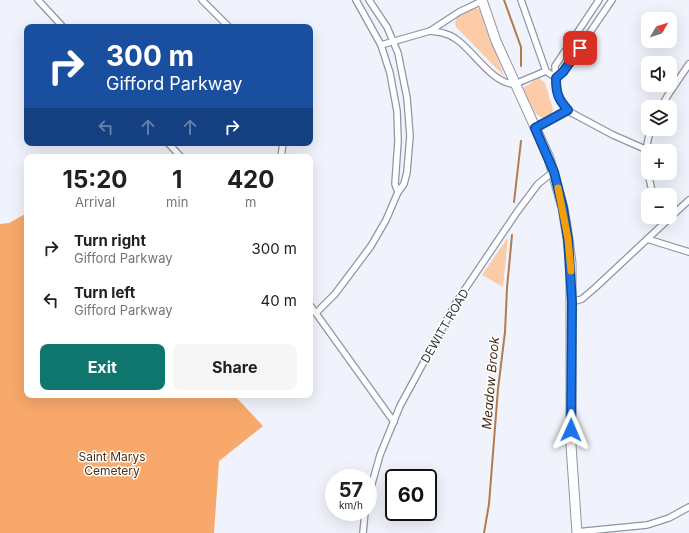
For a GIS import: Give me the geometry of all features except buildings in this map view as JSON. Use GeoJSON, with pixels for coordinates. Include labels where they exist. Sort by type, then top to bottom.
{"type":"FeatureCollection","features":[{"type":"Feature","properties":{"kind":"main road"},"geometry":{"type":"LineString","coordinates":[[482,0],[496,41],[554,172],[563,208],[568,239],[572,302],[571,445],[576,532]]}},
{"type":"Feature","properties":{"kind":"street"},"geometry":{"type":"LineString","coordinates":[[38,0],[60,24]]}},
{"type":"Feature","properties":{"kind":"street"},"geometry":{"type":"LineString","coordinates":[[202,0],[226,24]]}},
{"type":"Feature","properties":{"kind":"street"},"geometry":{"type":"LineString","coordinates":[[356,0],[382,45],[390,74],[397,111],[398,142],[395,184],[398,192]]}},
{"type":"Feature","properties":{"kind":"street"},"geometry":{"type":"LineString","coordinates":[[316,313],[335,294],[371,246],[386,220],[398,192],[404,184],[410,136],[407,98],[398,53],[394,41],[387,27],[369,0]]}},
{"type":"Feature","properties":{"kind":"street"},"geometry":{"type":"LineString","coordinates":[[382,45],[430,31],[459,12],[482,0]]}},
{"type":"Feature","properties":{"kind":"street"},"geometry":{"type":"LineString","coordinates":[[521,0],[546,71],[556,78]]}},
{"type":"Feature","properties":{"kind":"street"},"geometry":{"type":"LineString","coordinates":[[599,0],[555,66],[556,90],[560,101],[568,110],[641,147]]}},
{"type":"Feature","properties":{"kind":"street"},"geometry":{"type":"LineString","coordinates":[[556,78],[563,72],[612,0]]}},
{"type":"Feature","properties":{"kind":"street"},"geometry":{"type":"LineString","coordinates":[[430,31],[440,32],[452,36],[458,40],[501,81],[515,84],[546,71]]}},
{"type":"Feature","properties":{"kind":"street"},"geometry":{"type":"LineString","coordinates":[[666,100],[689,64]]}},
{"type":"Feature","properties":{"kind":"street"},"geometry":{"type":"LineString","coordinates":[[535,128],[568,110]]}},
{"type":"Feature","properties":{"kind":"street"},"geometry":{"type":"LineString","coordinates":[[171,146],[178,154]]}},
{"type":"Feature","properties":{"kind":"street","name":"DEWITT ROAD"},"geometry":{"type":"LineString","coordinates":[[376,469],[380,455],[394,422],[415,378],[457,301],[521,206],[538,184],[554,172]]}},
{"type":"Feature","properties":{"kind":"street"},"geometry":{"type":"LineString","coordinates":[[677,209],[689,200]]}},
{"type":"Feature","properties":{"kind":"street"},"geometry":{"type":"LineString","coordinates":[[572,302],[582,299],[594,289],[647,240],[660,224]]}},
{"type":"Feature","properties":{"kind":"street"},"geometry":{"type":"LineString","coordinates":[[647,240],[689,252]]}},
{"type":"Feature","properties":{"kind":"street"},"geometry":{"type":"LineString","coordinates":[[313,309],[394,422]]}},
{"type":"Feature","properties":{"kind":"street"},"geometry":{"type":"LineString","coordinates":[[576,532],[647,525],[669,518],[689,507]]}},
{"type":"Feature","properties":{"kind":"street"},"geometry":{"type":"LineString","coordinates":[[363,533],[364,521]]}},
{"type":"Feature","properties":{"kind":"shaded area"},"geometry":{"type":"Polygon","coordinates":[[[475,7],[480,10],[504,76],[456,27],[455,23],[458,16],[475,7]]]}},
{"type":"Feature","properties":{"kind":"shaded area"},"geometry":{"type":"Polygon","coordinates":[[[539,78],[545,83],[553,110],[551,114],[542,118],[535,113],[523,88],[539,78]]]}},
{"type":"Feature","properties":{"kind":"shaded area"},"geometry":{"type":"Polygon","coordinates":[[[508,237],[503,287],[482,275],[508,237]]]}},
{"type":"Feature","properties":{"kind":"green space","name":"Saint Marys Cemetery"},"geometry":{"type":"Polygon","coordinates":[[[24,215],[24,398],[237,398],[263,426],[219,461],[214,533],[0,533],[0,224],[9,223],[24,215]]]}},
{"type":"Feature","properties":{"kind":"waterway","name":"Meadow Brook"},"geometry":{"type":"LineString","coordinates":[[504,0],[521,47],[521,66]]}},
{"type":"Feature","properties":{"kind":"waterway","name":"Meadow Brook"},"geometry":{"type":"LineString","coordinates":[[514,202],[521,141]]}},
{"type":"Feature","properties":{"kind":"waterway","name":"Meadow Brook"},"geometry":{"type":"LineString","coordinates":[[484,533],[489,504],[498,389],[505,332],[512,235]]}},
{"type":"Feature","properties":{"kind":"slow traffic"},"geometry":{"type":"LineString","coordinates":[[558,188],[568,239],[571,271]]}},
{"type":"Feature","properties":{"kind":"route"},"geometry":{"type":"LineString","coordinates":[[571,430],[571,263],[563,208],[554,172],[535,128],[568,110],[560,101],[556,90],[556,78],[563,72],[580,48]]}}]}
